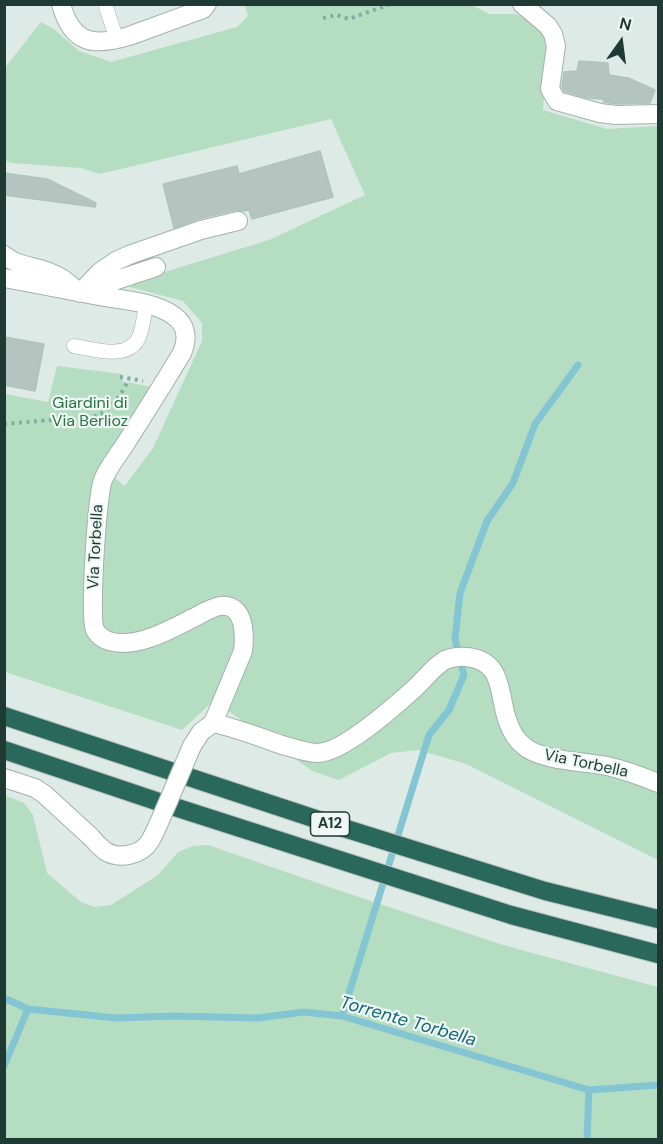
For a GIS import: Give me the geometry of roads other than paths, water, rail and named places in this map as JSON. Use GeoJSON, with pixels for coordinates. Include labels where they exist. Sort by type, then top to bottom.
{"type":"FeatureCollection","features":[{"type":"Feature","properties":{"kind":"highway","name":"A12"},"geometry":{"type":"LineString","coordinates":[[4,716],[523,885],[658,919]]}},
{"type":"Feature","properties":{"kind":"highway","name":"A12"},"geometry":{"type":"LineString","coordinates":[[4,750],[512,915],[658,954]]}},
{"type":"Feature","properties":{"kind":"street"},"geometry":{"type":"LineString","coordinates":[[61,4],[68,24],[76,34],[97,43],[117,40],[203,9],[207,4]]}},
{"type":"Feature","properties":{"kind":"street"},"geometry":{"type":"LineString","coordinates":[[522,4],[548,26],[553,34],[556,46],[550,88],[557,101],[616,116],[658,114]]}},
{"type":"Feature","properties":{"kind":"street"},"geometry":{"type":"LineString","coordinates":[[80,293],[100,272],[116,261],[201,230],[238,220]]}},
{"type":"Feature","properties":{"kind":"street","name":"Via Torbella"},"geometry":{"type":"LineString","coordinates":[[4,255],[19,263],[53,273],[80,293]]}},
{"type":"Feature","properties":{"kind":"street"},"geometry":{"type":"LineString","coordinates":[[80,293],[156,267]]}},
{"type":"Feature","properties":{"kind":"street","name":"Via Torbella"},"geometry":{"type":"LineString","coordinates":[[4,278],[146,305],[173,315],[184,327],[186,344],[182,353],[101,484],[94,559],[94,629],[101,637],[110,641],[134,643],[220,606],[236,611],[244,627],[243,651],[213,723],[201,732],[192,746],[157,827],[144,849],[135,854],[124,855],[106,851],[44,794],[35,788],[4,778]]}},
{"type":"Feature","properties":{"kind":"street","name":"Via Torbella"},"geometry":{"type":"LineString","coordinates":[[213,723],[305,752],[326,752],[340,747],[385,714],[445,660],[457,656],[470,657],[482,661],[497,676],[507,719],[525,748],[550,757],[630,771],[658,783]]}},
{"type":"Feature","properties":{"kind":"lane"},"geometry":{"type":"LineString","coordinates":[[105,4],[117,40]]}},
{"type":"Feature","properties":{"kind":"lane"},"geometry":{"type":"LineString","coordinates":[[74,346],[118,353],[131,348],[139,339],[146,305]]}},
{"type":"Feature","properties":{"kind":"waterway"},"geometry":{"type":"LineString","coordinates":[[342,1016],[429,735],[449,710],[464,675],[455,639],[460,593],[487,521],[513,483],[535,424],[578,365]]}},
{"type":"Feature","properties":{"kind":"waterway","name":"Torrente Torbella"},"geometry":{"type":"LineString","coordinates":[[4,998],[28,1009],[116,1018],[173,1016],[258,1018],[304,1012],[342,1016],[589,1090],[658,1085]]}},
{"type":"Feature","properties":{"kind":"waterway"},"geometry":{"type":"LineString","coordinates":[[4,1066],[28,1009]]}},
{"type":"Feature","properties":{"kind":"waterway"},"geometry":{"type":"LineString","coordinates":[[587,1140],[589,1090]]}},
{"type":"Feature","properties":{"kind":"park label","name":"Giardini di Via Berlioz"},"geometry":{"type":"Point","coordinates":[90,413]}}]}
